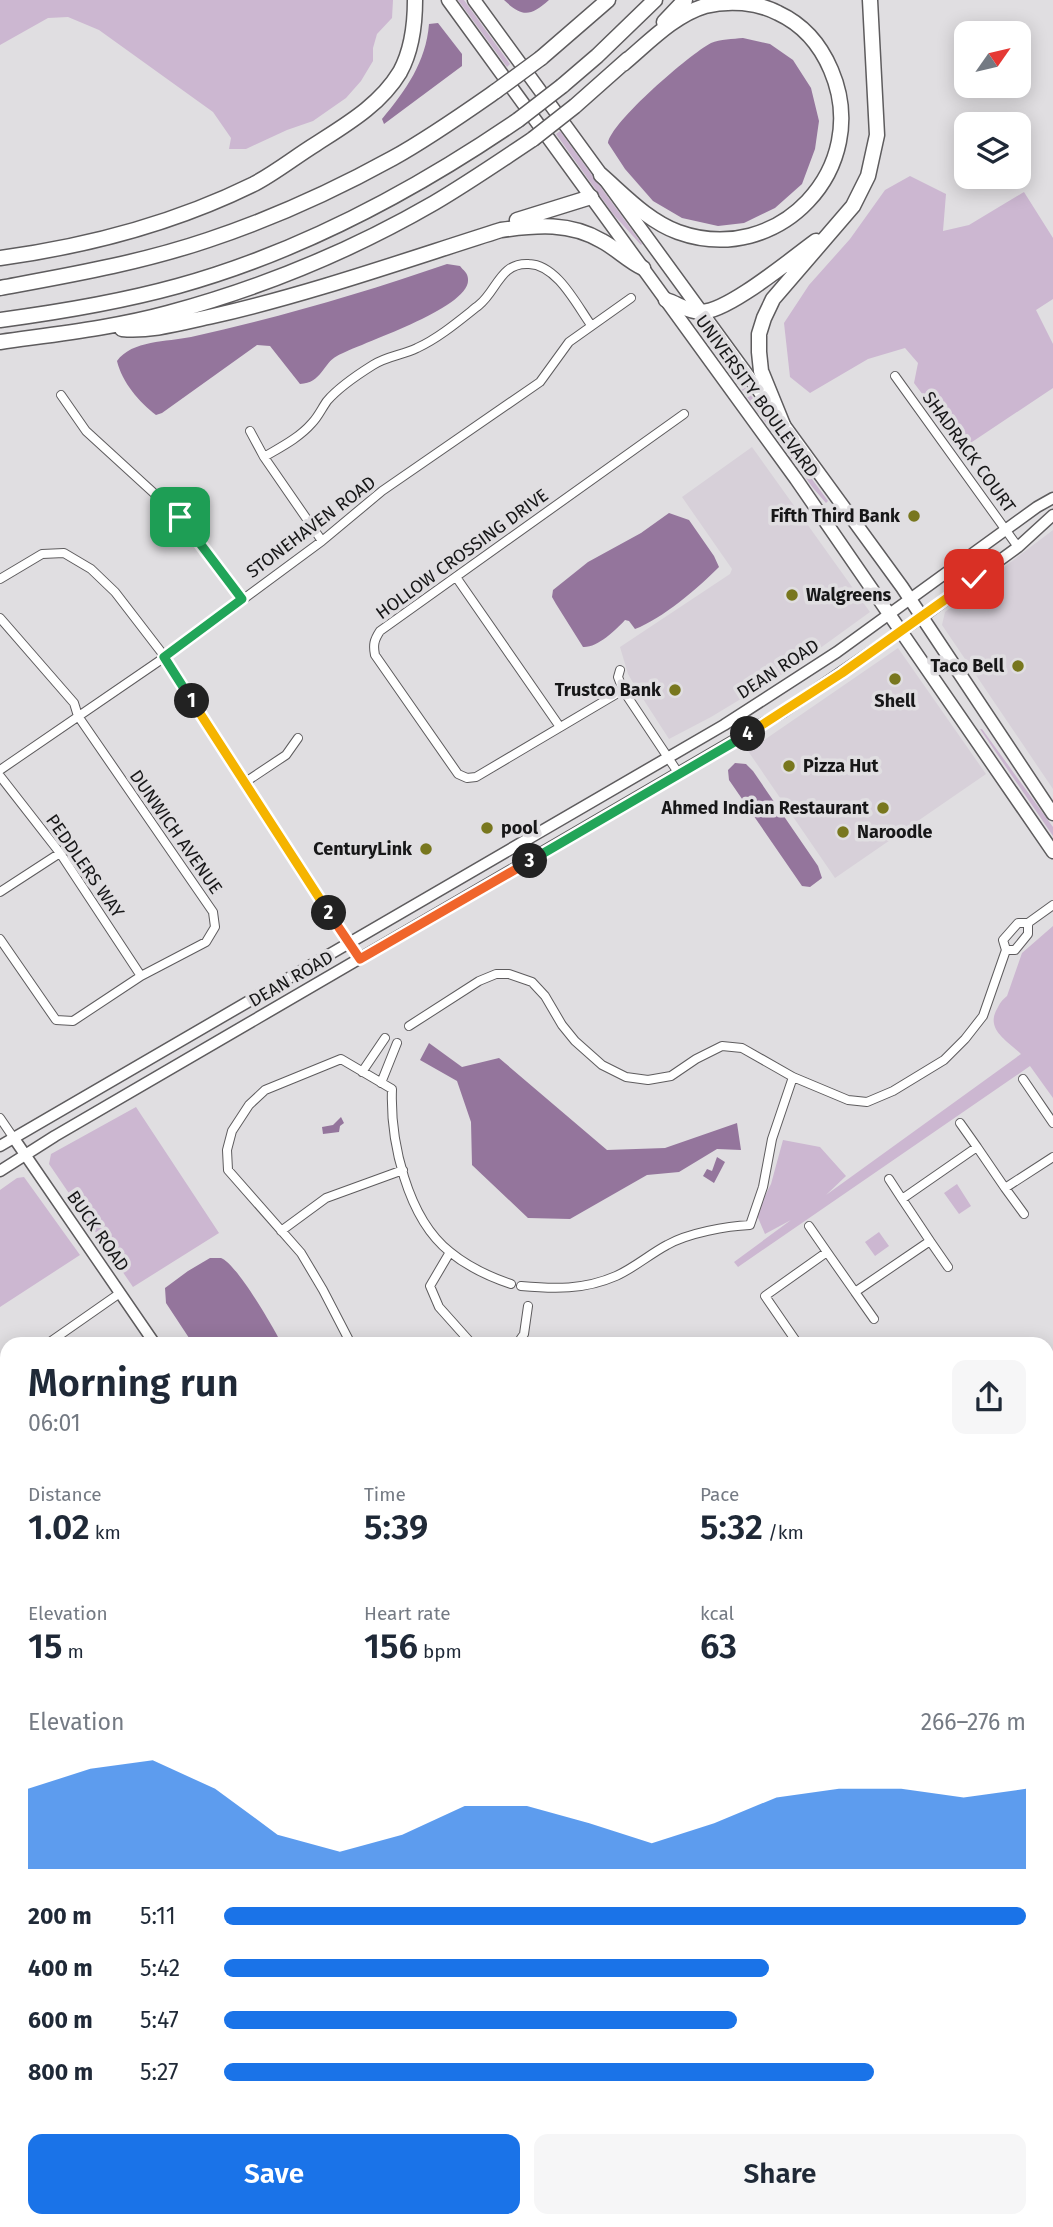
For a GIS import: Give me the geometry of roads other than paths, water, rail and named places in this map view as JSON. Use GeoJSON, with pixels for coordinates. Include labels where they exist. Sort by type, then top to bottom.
{"type":"FeatureCollection","features":[{"type":"Feature","properties":{"kind":"highway"},"geometry":{"type":"LineString","coordinates":[[0,258],[49,251],[121,235],[183,216],[256,183],[355,119],[379,99],[400,71],[411,42],[415,0]]}},
{"type":"Feature","properties":{"kind":"highway"},"geometry":{"type":"LineString","coordinates":[[0,288],[92,271],[162,254],[257,222],[339,186],[394,157],[496,91],[541,58],[608,0]]}},
{"type":"Feature","properties":{"kind":"highway"},"geometry":{"type":"LineString","coordinates":[[0,320],[123,300],[180,285],[248,263],[309,239],[383,203],[469,153],[518,120],[597,56],[655,0]]}},
{"type":"Feature","properties":{"kind":"highway"},"geometry":{"type":"LineString","coordinates":[[623,64],[685,0]]}},
{"type":"Feature","properties":{"kind":"highway"},"geometry":{"type":"LineString","coordinates":[[783,425],[761,371],[759,334],[773,299],[853,206],[869,176],[877,135],[870,0]]}},
{"type":"Feature","properties":{"kind":"highway"},"geometry":{"type":"LineString","coordinates":[[0,342],[104,327],[219,298],[302,268],[380,231],[433,203],[533,139],[682,17],[705,6],[744,3],[770,9],[792,19],[811,36],[824,55],[836,82],[840,105],[841,128],[837,150],[829,172],[816,194],[787,220],[764,232],[741,237],[716,239],[677,231],[653,220],[601,175]]}},
{"type":"Feature","properties":{"kind":"highway"},"geometry":{"type":"LineString","coordinates":[[501,230],[517,220],[591,197]]}},
{"type":"Feature","properties":{"kind":"highway"},"geometry":{"type":"LineString","coordinates":[[104,327],[133,330],[241,310],[501,230],[538,225],[572,228],[602,241],[625,260],[643,268]]}},
{"type":"Feature","properties":{"kind":"highway"},"geometry":{"type":"LineString","coordinates":[[666,300],[688,310],[715,310],[732,301],[834,228]]}},
{"type":"Feature","properties":{"kind":"main road","name":"UNIVERSITY BOULEVARD"},"geometry":{"type":"LineString","coordinates":[[448,0],[796,479],[1053,852]]}},
{"type":"Feature","properties":{"kind":"main road","name":"UNIVERSITY BOULEVARD"},"geometry":{"type":"LineString","coordinates":[[474,0],[910,600],[1053,814]]}},
{"type":"Feature","properties":{"kind":"main road","name":"DEAN ROAD"},"geometry":{"type":"LineString","coordinates":[[0,1146],[769,696],[890,615],[1053,498]]}},
{"type":"Feature","properties":{"kind":"main road","name":"DEAN ROAD"},"geometry":{"type":"LineString","coordinates":[[0,1171],[803,699],[1018,547],[1053,515]]}},
{"type":"Feature","properties":{"kind":"main road","name":"BUCK ROAD"},"geometry":{"type":"LineString","coordinates":[[13,1137],[150,1337]]}},
{"type":"Feature","properties":{"kind":"street"},"geometry":{"type":"LineString","coordinates":[[264,457],[302,432],[337,391],[373,364],[416,349],[482,303],[504,272],[516,265],[542,266],[554,274],[591,325]]}},
{"type":"Feature","properties":{"kind":"street","name":"STONEHAVEN ROAD"},"geometry":{"type":"LineString","coordinates":[[0,770],[164,657],[322,541],[382,491],[540,382],[569,342],[631,298]]}},
{"type":"Feature","properties":{"kind":"street","name":"SHADRACK COURT"},"geometry":{"type":"LineString","coordinates":[[895,376],[1018,547]]}},
{"type":"Feature","properties":{"kind":"street"},"geometry":{"type":"LineString","coordinates":[[61,394],[86,432],[180,517],[242,599]]}},
{"type":"Feature","properties":{"kind":"street","name":"HOLLOW CROSSING DRIVE"},"geometry":{"type":"LineString","coordinates":[[623,690],[475,777],[467,778],[458,774],[375,655],[374,640],[380,631],[684,414]]}},
{"type":"Feature","properties":{"kind":"street"},"geometry":{"type":"LineString","coordinates":[[250,431],[264,457],[322,541]]}},
{"type":"Feature","properties":{"kind":"street"},"geometry":{"type":"LineString","coordinates":[[0,579],[42,554],[64,553],[91,569],[115,592],[164,657],[360,959]]}},
{"type":"Feature","properties":{"kind":"street"},"geometry":{"type":"LineString","coordinates":[[456,577],[560,727]]}},
{"type":"Feature","properties":{"kind":"street","name":"DUNWICH AVENUE"},"geometry":{"type":"LineString","coordinates":[[0,618],[74,703],[78,716],[213,912],[215,927],[206,942],[141,976],[73,1021],[56,1020],[0,939]]}},
{"type":"Feature","properties":{"kind":"street"},"geometry":{"type":"LineString","coordinates":[[620,670],[618,677],[623,690],[679,774]]}},
{"type":"Feature","properties":{"kind":"street"},"geometry":{"type":"LineString","coordinates":[[244,783],[286,755],[298,738]]}},
{"type":"Feature","properties":{"kind":"street","name":"PEDDLERS WAY"},"geometry":{"type":"LineString","coordinates":[[0,776],[60,853],[141,976]]}},
{"type":"Feature","properties":{"kind":"street"},"geometry":{"type":"LineString","coordinates":[[0,892],[60,853]]}},
{"type":"Feature","properties":{"kind":"street"},"geometry":{"type":"LineString","coordinates":[[409,1026],[479,981],[496,974],[509,974],[532,982],[545,996],[575,1041],[601,1065],[626,1077],[648,1080],[671,1076],[696,1059],[723,1046],[742,1048],[793,1077],[848,1100],[867,1101],[893,1091],[944,1060],[965,1039],[983,1016],[1006,950],[1003,940],[1018,923],[1028,923],[1053,905]]}},
{"type":"Feature","properties":{"kind":"street"},"geometry":{"type":"LineString","coordinates":[[1006,950],[1015,950],[1028,934],[1028,923]]}},
{"type":"Feature","properties":{"kind":"street"},"geometry":{"type":"LineString","coordinates":[[362,1072],[385,1038]]}},
{"type":"Feature","properties":{"kind":"street"},"geometry":{"type":"LineString","coordinates":[[381,1083],[397,1043]]}},
{"type":"Feature","properties":{"kind":"street"},"geometry":{"type":"LineString","coordinates":[[347,1337],[301,1253],[228,1170],[227,1150],[232,1131],[248,1105],[265,1090],[341,1059],[392,1089],[396,1141],[402,1170],[416,1209],[435,1237],[450,1252],[492,1278],[511,1284]]}},
{"type":"Feature","properties":{"kind":"street"},"geometry":{"type":"LineString","coordinates":[[521,1286],[562,1290],[591,1283],[616,1276],[669,1243],[750,1224],[763,1187],[772,1139],[793,1077]]}},
{"type":"Feature","properties":{"kind":"street"},"geometry":{"type":"LineString","coordinates":[[1023,1079],[1053,1123]]}},
{"type":"Feature","properties":{"kind":"street"},"geometry":{"type":"LineString","coordinates":[[0,1118],[13,1137]]}},
{"type":"Feature","properties":{"kind":"street"},"geometry":{"type":"LineString","coordinates":[[960,1123],[1024,1214]]}},
{"type":"Feature","properties":{"kind":"street"},"geometry":{"type":"LineString","coordinates":[[902,1199],[977,1147]]}},
{"type":"Feature","properties":{"kind":"street"},"geometry":{"type":"LineString","coordinates":[[1005,1188],[1053,1157]]}},
{"type":"Feature","properties":{"kind":"street"},"geometry":{"type":"LineString","coordinates":[[281,1231],[326,1198],[402,1170]]}},
{"type":"Feature","properties":{"kind":"street"},"geometry":{"type":"LineString","coordinates":[[888,1179],[948,1267]]}},
{"type":"Feature","properties":{"kind":"street"},"geometry":{"type":"LineString","coordinates":[[808,1226],[874,1319]]}},
{"type":"Feature","properties":{"kind":"street"},"geometry":{"type":"LineString","coordinates":[[855,1292],[930,1241]]}},
{"type":"Feature","properties":{"kind":"street"},"geometry":{"type":"LineString","coordinates":[[450,1252],[430,1286],[439,1307],[466,1337]]}},
{"type":"Feature","properties":{"kind":"street"},"geometry":{"type":"LineString","coordinates":[[793,1337],[765,1296],[827,1252]]}},
{"type":"Feature","properties":{"kind":"street"},"geometry":{"type":"LineString","coordinates":[[57,1337],[120,1293]]}},
{"type":"Feature","properties":{"kind":"street"},"geometry":{"type":"LineString","coordinates":[[522,1337],[528,1307]]}},
{"type":"Feature","properties":{"kind":"place","name":"Fifth Third Bank"},"geometry":{"type":"Point","coordinates":[914,516]}},
{"type":"Feature","properties":{"kind":"place","name":"Walgreens"},"geometry":{"type":"Point","coordinates":[792,595]}},
{"type":"Feature","properties":{"kind":"place","name":"Taco Bell"},"geometry":{"type":"Point","coordinates":[1018,666]}},
{"type":"Feature","properties":{"kind":"place","name":"Shell"},"geometry":{"type":"Point","coordinates":[895,679]}},
{"type":"Feature","properties":{"kind":"place","name":"Trustco Bank"},"geometry":{"type":"Point","coordinates":[675,690]}},
{"type":"Feature","properties":{"kind":"place","name":"Pizza Hut"},"geometry":{"type":"Point","coordinates":[789,766]}},
{"type":"Feature","properties":{"kind":"place","name":"Ahmed Indian Restaurant"},"geometry":{"type":"Point","coordinates":[883,808]}},
{"type":"Feature","properties":{"kind":"place","name":"pool"},"geometry":{"type":"Point","coordinates":[487,828]}},
{"type":"Feature","properties":{"kind":"place","name":"Naroodle"},"geometry":{"type":"Point","coordinates":[843,832]}},
{"type":"Feature","properties":{"kind":"place","name":"CenturyLink"},"geometry":{"type":"Point","coordinates":[426,849]}}]}
